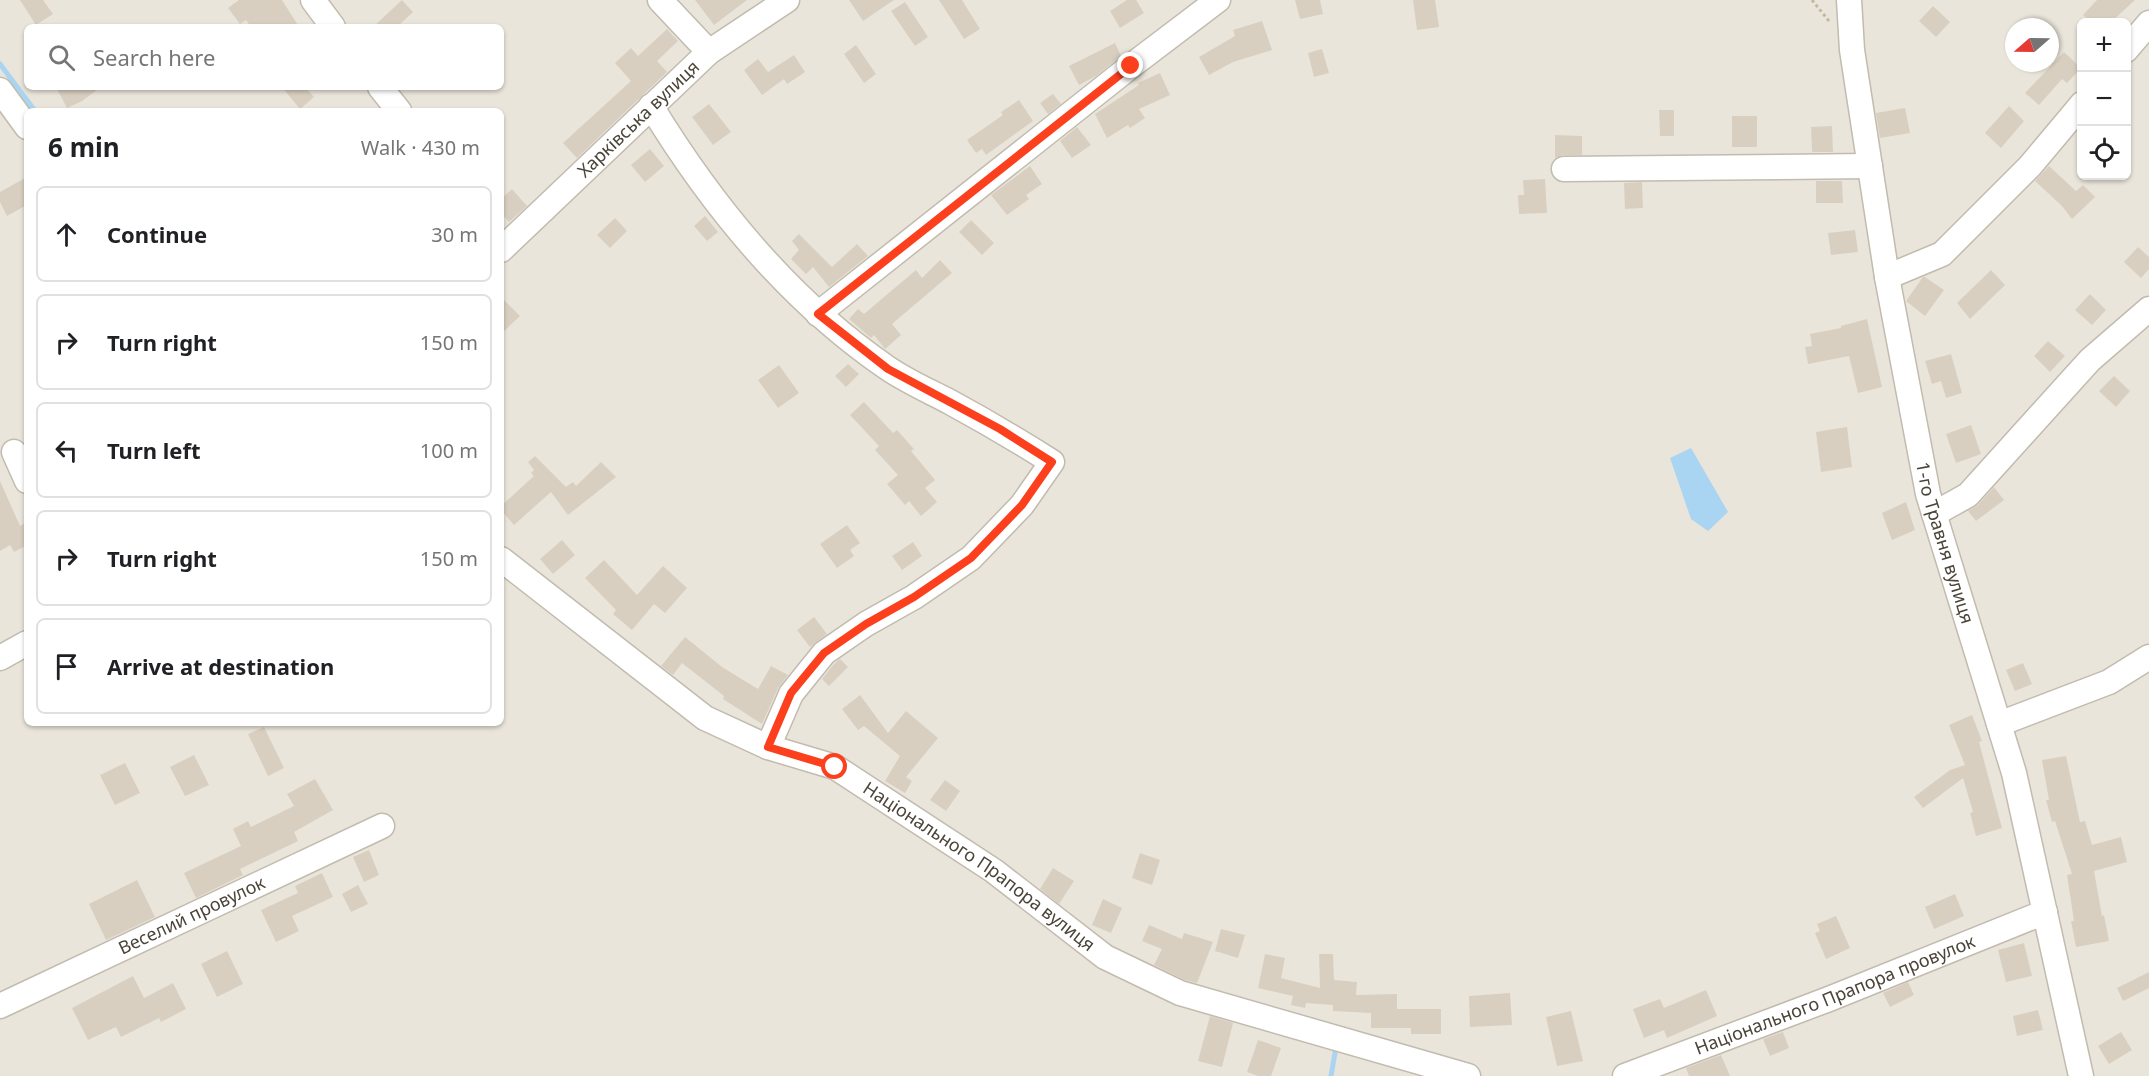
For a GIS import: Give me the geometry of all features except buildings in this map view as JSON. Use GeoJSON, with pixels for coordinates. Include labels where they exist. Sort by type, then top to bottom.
{"type":"FeatureCollection","features":[{"type":"Feature","properties":{"kind":"street"},"geometry":{"type":"LineString","coordinates":[[313,0],[331,24]]}},
{"type":"Feature","properties":{"kind":"street"},"geometry":{"type":"LineString","coordinates":[[660,0],[709,52]]}},
{"type":"Feature","properties":{"kind":"street","name":"Харківська вулиця"},"geometry":{"type":"LineString","coordinates":[[505,239],[709,52],[787,0]]}},
{"type":"Feature","properties":{"kind":"street"},"geometry":{"type":"LineString","coordinates":[[818,314],[1122,73],[1218,0]]}},
{"type":"Feature","properties":{"kind":"street","name":"1-го Травня вулиця"},"geometry":{"type":"LineString","coordinates":[[1849,0],[1852,50],[1887,277],[1928,494],[2014,773],[2081,1076]]}},
{"type":"Feature","properties":{"kind":"street"},"geometry":{"type":"LineString","coordinates":[[2131,45],[2149,23]]}},
{"type":"Feature","properties":{"kind":"street"},"geometry":{"type":"LineString","coordinates":[[0,90],[24,123]]}},
{"type":"Feature","properties":{"kind":"street"},"geometry":{"type":"LineString","coordinates":[[382,90],[397,108]]}},
{"type":"Feature","properties":{"kind":"street"},"geometry":{"type":"LineString","coordinates":[[651,106],[719,205],[780,278],[818,314],[888,369],[1000,429],[1052,462],[1022,505],[971,558],[914,597],[866,624],[824,653],[791,693],[768,747]]}},
{"type":"Feature","properties":{"kind":"street"},"geometry":{"type":"LineString","coordinates":[[1887,277],[1942,254],[2030,166],[2077,110]]}},
{"type":"Feature","properties":{"kind":"street"},"geometry":{"type":"LineString","coordinates":[[1564,170],[1870,166]]}},
{"type":"Feature","properties":{"kind":"street"},"geometry":{"type":"LineString","coordinates":[[1934,514],[1968,495],[2090,360],[2149,309]]}},
{"type":"Feature","properties":{"kind":"street"},"geometry":{"type":"LineString","coordinates":[[14,452],[24,474]]}},
{"type":"Feature","properties":{"kind":"street","name":"Національного Прапора вулиця"},"geometry":{"type":"LineString","coordinates":[[504,561],[705,718],[768,747],[835,767],[994,871],[1105,957],[1180,993],[1468,1076]]}},
{"type":"Feature","properties":{"kind":"street"},"geometry":{"type":"LineString","coordinates":[[0,658],[24,645]]}},
{"type":"Feature","properties":{"kind":"street"},"geometry":{"type":"LineString","coordinates":[[1999,724],[2109,682],[2149,657]]}},
{"type":"Feature","properties":{"kind":"street","name":"Веселий провулок"},"geometry":{"type":"LineString","coordinates":[[0,1006],[382,826]]}},
{"type":"Feature","properties":{"kind":"street","name":"Національного Прапора провулок"},"geometry":{"type":"LineString","coordinates":[[1634,1074],[2045,912]]}},
{"type":"Feature","properties":{"kind":"shaded area"},"geometry":{"type":"Polygon","coordinates":[[[0,0],[2149,0],[2149,1076],[0,1076],[0,0]]]}},
{"type":"Feature","properties":{"kind":"water"},"geometry":{"type":"Polygon","coordinates":[[[1691,448],[1728,512],[1708,531],[1691,519],[1670,458],[1691,448]]]}},
{"type":"Feature","properties":{"kind":"waterway"},"geometry":{"type":"LineString","coordinates":[[0,64],[33,108]]}},
{"type":"Feature","properties":{"kind":"waterway"},"geometry":{"type":"LineString","coordinates":[[1331,1076],[1336,1047],[1334,1046]]}},
{"type":"Feature","properties":{"kind":"route"},"geometry":{"type":"LineString","coordinates":[[835,767],[768,747],[791,693],[824,653],[866,624],[914,597],[971,558],[1022,505],[1052,462],[1000,429],[888,369],[818,314],[1131,66]]}}]}
